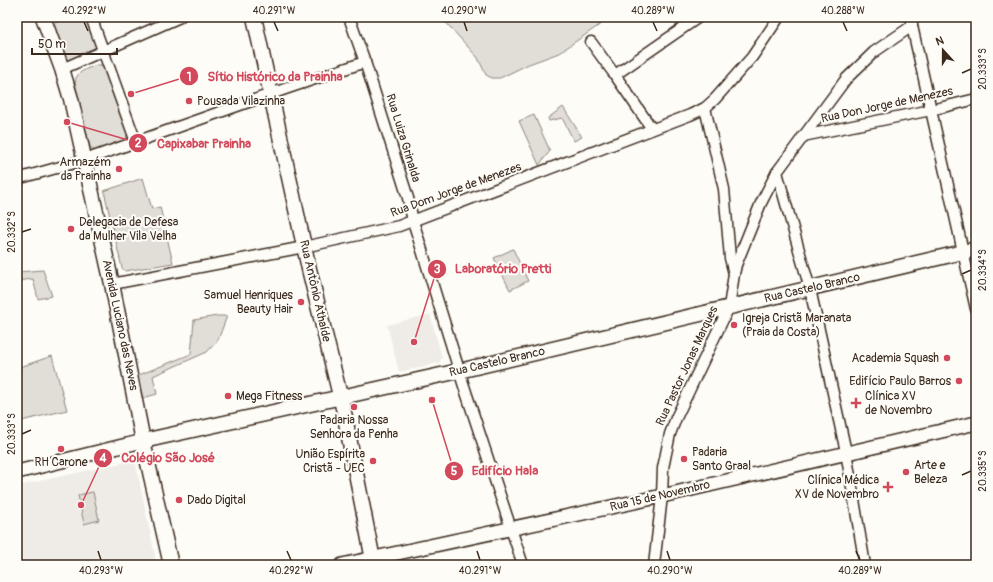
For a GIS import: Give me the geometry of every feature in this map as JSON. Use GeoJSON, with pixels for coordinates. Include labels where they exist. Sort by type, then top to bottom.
{"type":"FeatureCollection","features":[{"type":"Feature","properties":{"kind":"main road","name":"Avenida Luciano das Neves"},"geometry":{"type":"LineString","coordinates":[[43,17],[62,69],[71,100],[112,284],[143,441],[171,565]]}},
{"type":"Feature","properties":{"kind":"main road","name":"Rua Antônio Athaíde"},"geometry":{"type":"LineString","coordinates":[[254,17],[304,247],[340,398],[373,562]]}},
{"type":"Feature","properties":{"kind":"main road","name":"Rua Castelo Branco"},"geometry":{"type":"LineString","coordinates":[[143,441],[459,371],[810,289],[969,250]]}},
{"type":"Feature","properties":{"kind":"street"},"geometry":{"type":"LineString","coordinates":[[91,17],[136,142]]}},
{"type":"Feature","properties":{"kind":"street"},"geometry":{"type":"LineString","coordinates":[[62,69],[104,52],[180,17]]}},
{"type":"Feature","properties":{"kind":"street","name":"Rua Luiza Grinalda"},"geometry":{"type":"LineString","coordinates":[[349,17],[365,62],[408,198],[413,221],[459,371],[523,565]]}},
{"type":"Feature","properties":{"kind":"street"},"geometry":{"type":"LineString","coordinates":[[615,76],[699,17]]}},
{"type":"Feature","properties":{"kind":"street"},"geometry":{"type":"LineString","coordinates":[[734,274],[730,258],[724,189],[705,108],[752,57],[779,17]]}},
{"type":"Feature","properties":{"kind":"street"},"geometry":{"type":"LineString","coordinates":[[912,21],[931,110],[969,250],[976,309]]}},
{"type":"Feature","properties":{"kind":"street","name":"Rua Pastor Jonas Marques"},"geometry":{"type":"LineString","coordinates":[[654,565],[662,496],[663,468],[670,434],[676,418],[729,307],[734,274],[761,203],[777,172],[846,79],[874,52],[912,21]]}},
{"type":"Feature","properties":{"kind":"street"},"geometry":{"type":"LineString","coordinates":[[591,42],[652,130]]}},
{"type":"Feature","properties":{"kind":"street"},"geometry":{"type":"LineString","coordinates":[[17,179],[85,160],[365,62]]}},
{"type":"Feature","properties":{"kind":"street","name":"Rua Don Jorge de Menezes"},"geometry":{"type":"LineString","coordinates":[[804,136],[931,110],[976,99]]}},
{"type":"Feature","properties":{"kind":"street","name":"Rua Dom Jorge de Menezes"},"geometry":{"type":"LineString","coordinates":[[112,284],[304,247],[399,226],[652,130],[705,108]]}},
{"type":"Feature","properties":{"kind":"street"},"geometry":{"type":"LineString","coordinates":[[777,172],[810,289],[846,452],[865,565]]}},
{"type":"Feature","properties":{"kind":"street","name":"Rua 15 de Novembro"},"geometry":{"type":"LineString","coordinates":[[342,565],[373,562],[511,528],[662,496],[976,423]]}},
{"type":"Feature","properties":{"kind":"street","name":"Rua Castelo Branco"},"geometry":{"type":"LineString","coordinates":[[17,472],[143,441]]}},
{"type":"Feature","properties":{"kind":"shaded area"},"geometry":{"type":"Polygon","coordinates":[[[73,17],[86,17],[98,50],[66,63],[52,24],[73,17]]]}},
{"type":"Feature","properties":{"kind":"shaded area"},"geometry":{"type":"Polygon","coordinates":[[[441,17],[611,17],[559,53],[529,64],[500,78],[492,78],[486,75],[478,58],[441,17]]]}},
{"type":"Feature","properties":{"kind":"shaded area"},"geometry":{"type":"Polygon","coordinates":[[[976,29],[976,51],[975,51],[970,30],[976,29]]]}},
{"type":"Feature","properties":{"kind":"shaded area"},"geometry":{"type":"Polygon","coordinates":[[[96,65],[101,65],[105,68],[128,133],[125,140],[95,151],[90,147],[75,83],[79,74],[96,65]]]}},
{"type":"Feature","properties":{"kind":"shaded area"},"geometry":{"type":"Polygon","coordinates":[[[563,107],[582,137],[574,141],[562,118],[549,121],[548,118],[563,107]]]}},
{"type":"Feature","properties":{"kind":"shaded area"},"geometry":{"type":"Polygon","coordinates":[[[534,115],[550,151],[539,165],[519,121],[534,115]]]}},
{"type":"Feature","properties":{"kind":"shaded area"},"geometry":{"type":"Polygon","coordinates":[[[143,178],[152,209],[160,207],[173,263],[125,271],[122,268],[104,191],[143,178]]]}},
{"type":"Feature","properties":{"kind":"shaded area"},"geometry":{"type":"Polygon","coordinates":[[[513,249],[528,281],[510,290],[494,258],[513,249]]]}},
{"type":"Feature","properties":{"kind":"shaded area"},"geometry":{"type":"Polygon","coordinates":[[[43,270],[52,296],[38,299],[33,279],[17,281],[17,272],[43,270]]]}},
{"type":"Feature","properties":{"kind":"shaded area"},"geometry":{"type":"Polygon","coordinates":[[[430,314],[442,358],[439,363],[399,372],[387,325],[430,314]]]}},
{"type":"Feature","properties":{"kind":"shaded area"},"geometry":{"type":"Polygon","coordinates":[[[217,316],[227,316],[218,340],[207,352],[153,376],[157,394],[143,398],[134,377],[191,354],[194,320],[217,316]]]}},
{"type":"Feature","properties":{"kind":"shaded area"},"geometry":{"type":"Polygon","coordinates":[[[52,356],[67,410],[17,422],[17,368],[52,356]]]}},
{"type":"Feature","properties":{"kind":"shaded area"},"geometry":{"type":"Polygon","coordinates":[[[135,460],[157,565],[17,565],[17,486],[135,460]]]}},
{"type":"Feature","properties":{"kind":"shaded area"},"geometry":{"type":"Polygon","coordinates":[[[93,492],[99,520],[84,524],[78,495],[93,492]]]}},
{"type":"Feature","properties":{"kind":"place","name":"Sítio Histórico da Prainha"},"geometry":{"type":"Point","coordinates":[131,94]}},
{"type":"Feature","properties":{"kind":"place","name":"Pousada Vilazinha"},"geometry":{"type":"Point","coordinates":[189,101]}},
{"type":"Feature","properties":{"kind":"place","name":"Capixabar Prainha"},"geometry":{"type":"Point","coordinates":[67,122]}},
{"type":"Feature","properties":{"kind":"place","name":"Armazém da Prainha"},"geometry":{"type":"Point","coordinates":[119,169]}},
{"type":"Feature","properties":{"kind":"place","name":"Delegacia de Defesa da Mulher Vila Velha"},"geometry":{"type":"Point","coordinates":[71,229]}},
{"type":"Feature","properties":{"kind":"place","name":"Samuel Henriques Beauty Hair"},"geometry":{"type":"Point","coordinates":[301,302]}},
{"type":"Feature","properties":{"kind":"place","name":"Igreja Cristã Maranata (Praia da Costa)"},"geometry":{"type":"Point","coordinates":[734,325]}},
{"type":"Feature","properties":{"kind":"place","name":"Laboratório Pretti"},"geometry":{"type":"Point","coordinates":[414,342]}},
{"type":"Feature","properties":{"kind":"place","name":"Academia Squash"},"geometry":{"type":"Point","coordinates":[947,358]}},
{"type":"Feature","properties":{"kind":"place","name":"Edifício Paulo Barros"},"geometry":{"type":"Point","coordinates":[959,381]}},
{"type":"Feature","properties":{"kind":"place","name":"Mega Fitness"},"geometry":{"type":"Point","coordinates":[228,396]}},
{"type":"Feature","properties":{"kind":"place","name":"Edifício Hala"},"geometry":{"type":"Point","coordinates":[432,400]}},
{"type":"Feature","properties":{"kind":"place","name":"Clínica XV de Novembro"},"geometry":{"type":"Point","coordinates":[856,403]}},
{"type":"Feature","properties":{"kind":"place","name":"Padaria Nossa Senhora da Penha"},"geometry":{"type":"Point","coordinates":[354,407]}},
{"type":"Feature","properties":{"kind":"place","name":"RH Carone"},"geometry":{"type":"Point","coordinates":[61,449]}},
{"type":"Feature","properties":{"kind":"place","name":"Padaria Santo Graal"},"geometry":{"type":"Point","coordinates":[684,459]}},
{"type":"Feature","properties":{"kind":"place","name":"União Espírita Cristã - UEC"},"geometry":{"type":"Point","coordinates":[373,461]}},
{"type":"Feature","properties":{"kind":"place","name":"Arte e Beleza"},"geometry":{"type":"Point","coordinates":[906,472]}},
{"type":"Feature","properties":{"kind":"place","name":"Clínica Médica XV de Novembro"},"geometry":{"type":"Point","coordinates":[888,487]}},
{"type":"Feature","properties":{"kind":"place","name":"Dado Digital"},"geometry":{"type":"Point","coordinates":[179,500]}},
{"type":"Feature","properties":{"kind":"place","name":"Colégio São José"},"geometry":{"type":"Point","coordinates":[81,505]}}]}
